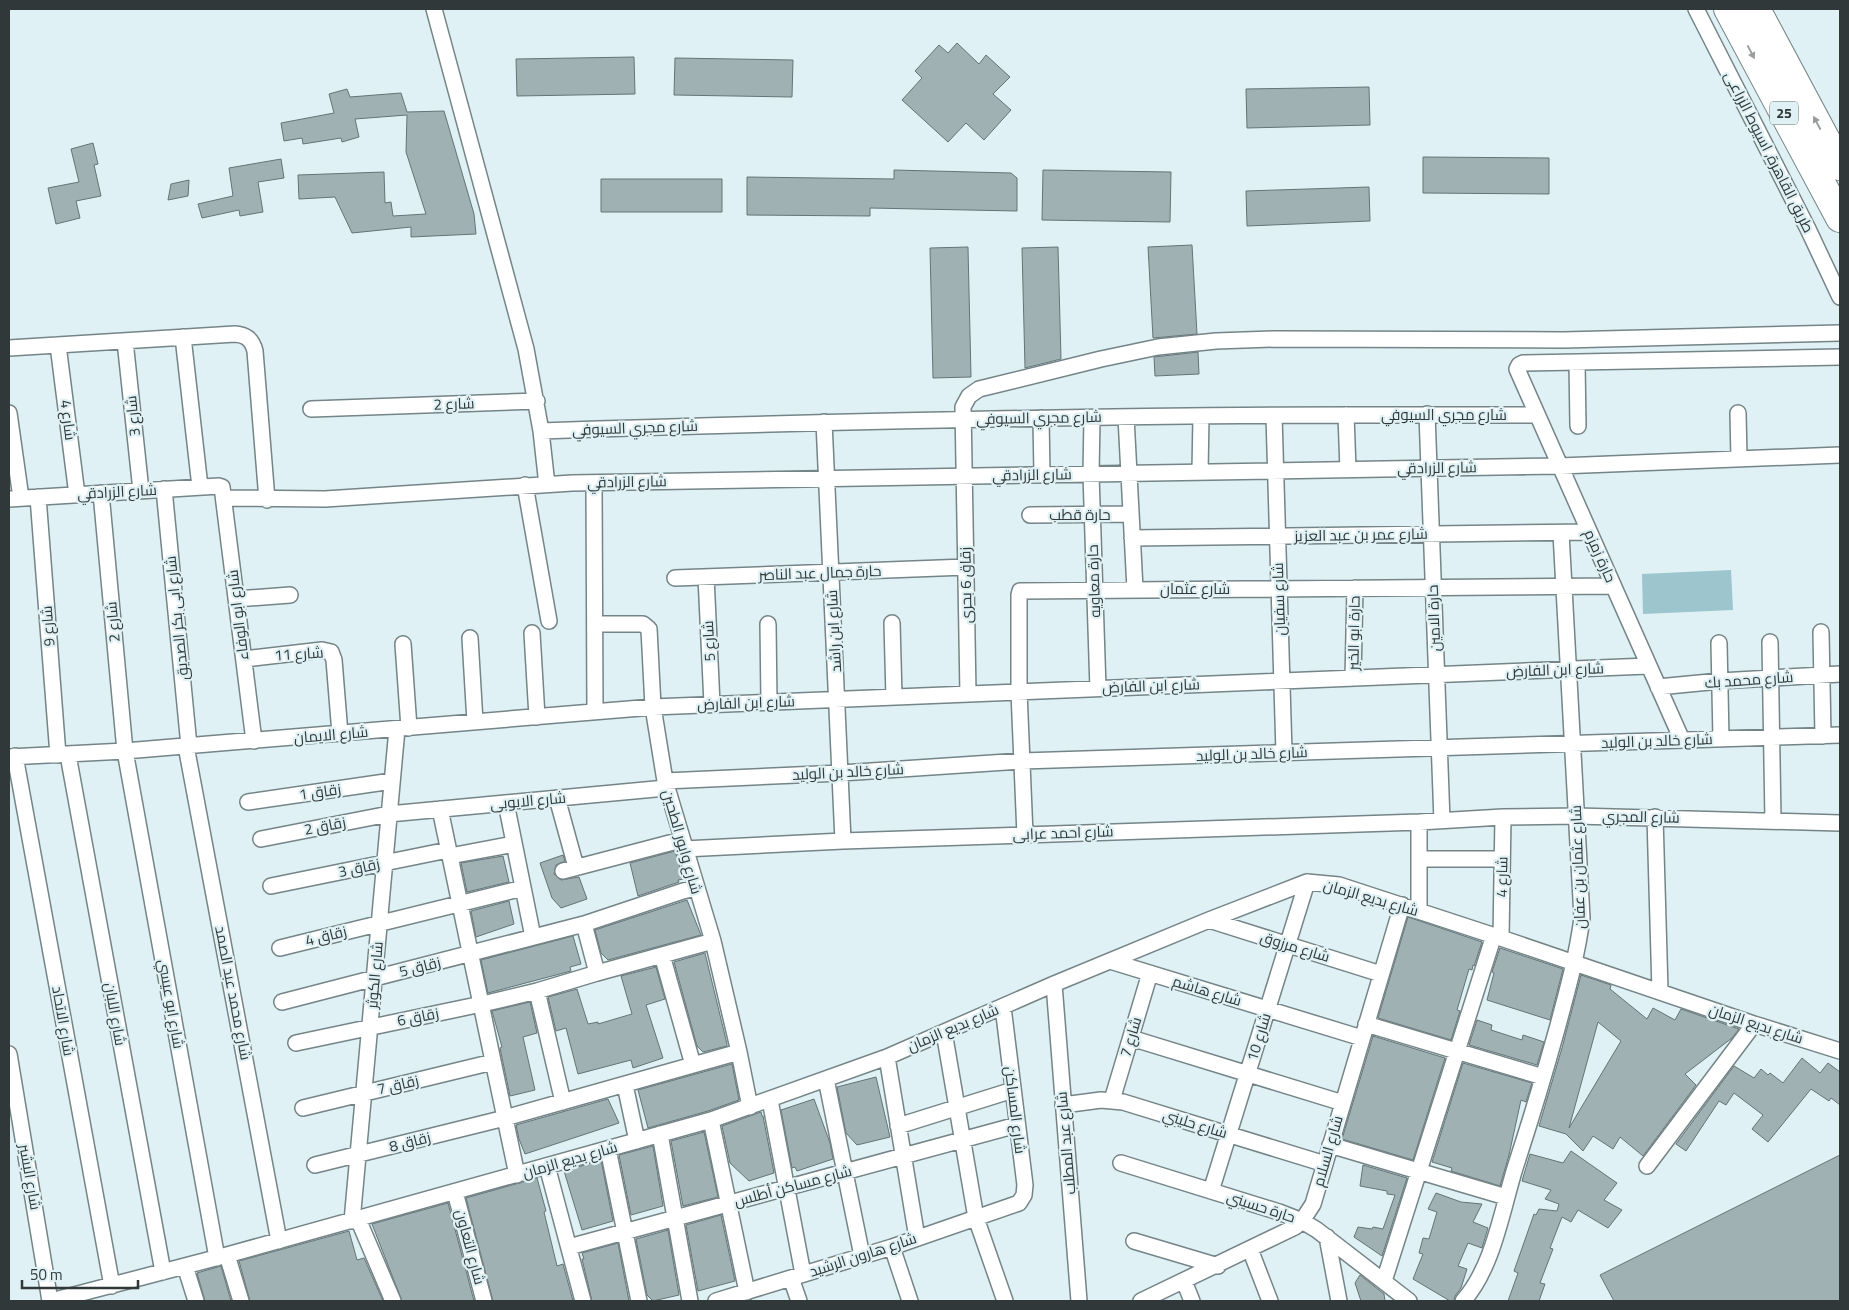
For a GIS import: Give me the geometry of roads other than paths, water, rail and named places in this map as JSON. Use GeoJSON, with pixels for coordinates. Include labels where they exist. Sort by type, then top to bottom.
{"type":"FeatureCollection","features":[{"type":"Feature","properties":{"kind":"highway","name":"طريق القاهرة, اسيوط الزراعى"},"geometry":{"type":"LineString","coordinates":[[1728,9],[1840,218]]}},
{"type":"Feature","properties":{"kind":"highway","name":"25"},"geometry":{"type":"LineString","coordinates":[[1756,9],[1840,166]]}},
{"type":"Feature","properties":{"kind":"street"},"geometry":{"type":"LineString","coordinates":[[434,9],[526,349],[542,431],[547,484]]}},
{"type":"Feature","properties":{"kind":"street","name":"طريق القاهرة, اسيوط الزراعى"},"geometry":{"type":"LineString","coordinates":[[1696,9],[1804,220],[1840,297]]}},
{"type":"Feature","properties":{"kind":"street","name":"زقاق 6 بحرى"},"geometry":{"type":"LineString","coordinates":[[968,694],[963,407],[969,396],[979,389],[1101,358],[1158,347],[1216,341],[1274,339],[1564,340],[1840,333]]}},
{"type":"Feature","properties":{"kind":"street"},"geometry":{"type":"LineString","coordinates":[[9,348],[242,334],[249,338],[256,351],[267,500]]}},
{"type":"Feature","properties":{"kind":"street"},"geometry":{"type":"LineString","coordinates":[[183,337],[200,487]]}},
{"type":"Feature","properties":{"kind":"street","name":"شارع 3"},"geometry":{"type":"LineString","coordinates":[[125,341],[141,491]]}},
{"type":"Feature","properties":{"kind":"street","name":"شارع 4"},"geometry":{"type":"LineString","coordinates":[[58,345],[77,495]]}},
{"type":"Feature","properties":{"kind":"street"},"geometry":{"type":"LineString","coordinates":[[1578,426],[1577,363],[1840,357]]}},
{"type":"Feature","properties":{"kind":"street","name":"حارة زمزم"},"geometry":{"type":"LineString","coordinates":[[1577,363],[1522,364],[1519,365],[1518,372],[1682,740]]}},
{"type":"Feature","properties":{"kind":"street","name":"شارع 2"},"geometry":{"type":"LineString","coordinates":[[311,409],[537,402]]}},
{"type":"Feature","properties":{"kind":"street"},"geometry":{"type":"LineString","coordinates":[[9,414],[15,499]]}},
{"type":"Feature","properties":{"kind":"street","name":"شارع مجري السيوفي"},"geometry":{"type":"LineString","coordinates":[[542,431],[963,419],[1427,414],[1537,415]]}},
{"type":"Feature","properties":{"kind":"street","name":"حارة الامين"},"geometry":{"type":"LineString","coordinates":[[1427,414],[1442,821]]}},
{"type":"Feature","properties":{"kind":"street"},"geometry":{"type":"LineString","coordinates":[[1738,414],[1739,459]]}},
{"type":"Feature","properties":{"kind":"street"},"geometry":{"type":"LineString","coordinates":[[1346,415],[1348,470]]}},
{"type":"Feature","properties":{"kind":"street"},"geometry":{"type":"LineString","coordinates":[[1200,472],[1201,416]]}},
{"type":"Feature","properties":{"kind":"street","name":"شارع سفيان"},"geometry":{"type":"LineString","coordinates":[[1274,416],[1284,753]]}},
{"type":"Feature","properties":{"kind":"street"},"geometry":{"type":"LineString","coordinates":[[1126,417],[1135,589]]}},
{"type":"Feature","properties":{"kind":"street"},"geometry":{"type":"LineString","coordinates":[[1041,418],[1042,475]]}},
{"type":"Feature","properties":{"kind":"street","name":"حارة معاويه"},"geometry":{"type":"LineString","coordinates":[[1092,418],[1091,474],[1098,689]]}},
{"type":"Feature","properties":{"kind":"street","name":"شارع ابن راشد"},"geometry":{"type":"LineString","coordinates":[[824,422],[843,841]]}},
{"type":"Feature","properties":{"kind":"street","name":"شارع الزرادقي"},"geometry":{"type":"LineString","coordinates":[[15,499],[221,486],[224,494],[267,500],[325,499],[547,484],[1560,466],[1840,455]]}},
{"type":"Feature","properties":{"kind":"street"},"geometry":{"type":"LineString","coordinates":[[594,483],[595,712]]}},
{"type":"Feature","properties":{"kind":"street"},"geometry":{"type":"LineString","coordinates":[[525,486],[549,621]]}},
{"type":"Feature","properties":{"kind":"street","name":"شارع ابى بكر الصديق"},"geometry":{"type":"LineString","coordinates":[[164,489],[188,746]]}},
{"type":"Feature","properties":{"kind":"street","name":"شارع 2"},"geometry":{"type":"LineString","coordinates":[[101,493],[125,751]]}},
{"type":"Feature","properties":{"kind":"street","name":"شارع ابو الوفاء"},"geometry":{"type":"LineString","coordinates":[[224,494],[254,741]]}},
{"type":"Feature","properties":{"kind":"street","name":"شارع 9"},"geometry":{"type":"LineString","coordinates":[[38,497],[63,755]]}},
{"type":"Feature","properties":{"kind":"street","name":"حارة قطب"},"geometry":{"type":"LineString","coordinates":[[1030,515],[1131,514]]}},
{"type":"Feature","properties":{"kind":"street","name":"شارع عمر بن عبد العزيز"},"geometry":{"type":"LineString","coordinates":[[1132,538],[1589,532]]}},
{"type":"Feature","properties":{"kind":"street","name":"شارع عثمان بن عفان"},"geometry":{"type":"LineString","coordinates":[[1463,1301],[1476,1282],[1489,1255],[1575,964],[1582,918],[1561,533]]}},
{"type":"Feature","properties":{"kind":"street","name":"حارة جمال عبد الناصر"},"geometry":{"type":"LineString","coordinates":[[675,578],[966,567]]}},
{"type":"Feature","properties":{"kind":"street","name":"شارع 5"},"geometry":{"type":"LineString","coordinates":[[706,577],[712,704]]}},
{"type":"Feature","properties":{"kind":"street","name":"شارع عثمان"},"geometry":{"type":"LineString","coordinates":[[1025,835],[1019,692],[1019,593],[1023,590],[1613,586]]}},
{"type":"Feature","properties":{"kind":"street","name":"حارة ابو الخير"},"geometry":{"type":"LineString","coordinates":[[1353,678],[1355,588]]}},
{"type":"Feature","properties":{"kind":"street"},"geometry":{"type":"LineString","coordinates":[[236,599],[290,595]]}},
{"type":"Feature","properties":{"kind":"street"},"geometry":{"type":"LineString","coordinates":[[892,623],[894,697]]}},
{"type":"Feature","properties":{"kind":"street","name":"شارع وابور الطحين"},"geometry":{"type":"LineString","coordinates":[[595,624],[643,624],[649,629],[653,707],[666,785],[682,844],[713,941],[740,1052],[750,1107]]}},
{"type":"Feature","properties":{"kind":"street"},"geometry":{"type":"LineString","coordinates":[[768,624],[769,702]]}},
{"type":"Feature","properties":{"kind":"street"},"geometry":{"type":"LineString","coordinates":[[1821,632],[1823,736]]}},
{"type":"Feature","properties":{"kind":"street"},"geometry":{"type":"LineString","coordinates":[[532,634],[536,717]]}},
{"type":"Feature","properties":{"kind":"street"},"geometry":{"type":"LineString","coordinates":[[470,638],[475,722]]}},
{"type":"Feature","properties":{"kind":"street"},"geometry":{"type":"LineString","coordinates":[[1770,642],[1773,821]]}},
{"type":"Feature","properties":{"kind":"street"},"geometry":{"type":"LineString","coordinates":[[1719,643],[1721,738]]}},
{"type":"Feature","properties":{"kind":"street","name":"شارع الكوثر"},"geometry":{"type":"LineString","coordinates":[[355,1220],[358,1155],[392,781],[403,729],[403,644]]}},
{"type":"Feature","properties":{"kind":"street","name":"شارع 11"},"geometry":{"type":"LineString","coordinates":[[244,659],[322,650],[331,652],[334,660],[340,734]]}},
{"type":"Feature","properties":{"kind":"street","name":"شارع ابن الفارض"},"geometry":{"type":"LineString","coordinates":[[653,707],[1648,666]]}},
{"type":"Feature","properties":{"kind":"street","name":"شارع محمد بك"},"geometry":{"type":"LineString","coordinates":[[1658,687],[1720,681],[1840,674]]}},
{"type":"Feature","properties":{"kind":"street","name":"شارع الايمان"},"geometry":{"type":"LineString","coordinates":[[12,757],[254,741],[653,707]]}},
{"type":"Feature","properties":{"kind":"street","name":"شارع خالد بن الوليد"},"geometry":{"type":"LineString","coordinates":[[666,785],[1022,761],[1840,735]]}},
{"type":"Feature","properties":{"kind":"street","name":"شارع محمد عبد الصمد"},"geometry":{"type":"LineString","coordinates":[[188,746],[279,1241]]}},
{"type":"Feature","properties":{"kind":"street","name":"شارع ابو عيسي"},"geometry":{"type":"LineString","coordinates":[[125,751],[222,1256],[241,1301]]}},
{"type":"Feature","properties":{"kind":"street","name":"شارع اللبان"},"geometry":{"type":"LineString","coordinates":[[63,755],[163,1272]]}},
{"type":"Feature","properties":{"kind":"street","name":"شارع الاتحاد"},"geometry":{"type":"LineString","coordinates":[[12,757],[112,1286]]}},
{"type":"Feature","properties":{"kind":"street","name":"زقاق 1"},"geometry":{"type":"LineString","coordinates":[[248,802],[392,781]]}},
{"type":"Feature","properties":{"kind":"street","name":"شارع الايوبى"},"geometry":{"type":"LineString","coordinates":[[389,814],[557,798],[666,785]]}},
{"type":"Feature","properties":{"kind":"street","name":"شارع احمد عرابى"},"geometry":{"type":"LineString","coordinates":[[557,798],[570,869],[682,844],[843,841],[1442,821]]}},
{"type":"Feature","properties":{"kind":"street"},"geometry":{"type":"LineString","coordinates":[[506,803],[533,937]]}},
{"type":"Feature","properties":{"kind":"street"},"geometry":{"type":"LineString","coordinates":[[440,809],[517,1175]]}},
{"type":"Feature","properties":{"kind":"street","name":"زقاق 2"},"geometry":{"type":"LineString","coordinates":[[262,839],[389,814]]}},
{"type":"Feature","properties":{"kind":"street","name":"شارع المجري"},"geometry":{"type":"LineString","coordinates":[[1442,821],[1503,817],[1577,816],[1840,823]]}},
{"type":"Feature","properties":{"kind":"street","name":"شارع 4"},"geometry":{"type":"LineString","coordinates":[[1384,1281],[1457,1051],[1498,936],[1503,817]]}},
{"type":"Feature","properties":{"kind":"street"},"geometry":{"type":"LineString","coordinates":[[1655,817],[1660,991]]}},
{"type":"Feature","properties":{"kind":"street"},"geometry":{"type":"LineString","coordinates":[[1419,822],[1419,911]]}},
{"type":"Feature","properties":{"kind":"street","name":"زقاق 3"},"geometry":{"type":"LineString","coordinates":[[271,886],[385,862],[514,844]]}},
{"type":"Feature","properties":{"kind":"street"},"geometry":{"type":"LineString","coordinates":[[1419,859],[1502,858]]}},
{"type":"Feature","properties":{"kind":"street","name":"شارع بديع الزمان"},"geometry":{"type":"LineString","coordinates":[[50,1301],[279,1241],[711,1120],[887,1057],[1054,984],[1307,882],[1339,886],[1402,905],[1754,1024],[1840,1051]]}},
{"type":"Feature","properties":{"kind":"street","name":"شارع 10"},"geometry":{"type":"LineString","coordinates":[[1211,1191],[1307,882]]}},
{"type":"Feature","properties":{"kind":"street","name":"زقاق 4"},"geometry":{"type":"LineString","coordinates":[[280,948],[523,888]]}},
{"type":"Feature","properties":{"kind":"street","name":"زقاق 5"},"geometry":{"type":"LineString","coordinates":[[282,1002],[584,924],[696,888]]}},
{"type":"Feature","properties":{"kind":"street","name":"شارع السلام"},"geometry":{"type":"LineString","coordinates":[[1141,1301],[1218,1266],[1295,1227],[1302,1221],[1313,1204],[1402,905]]}},
{"type":"Feature","properties":{"kind":"street","name":"شارع مرزوق"},"geometry":{"type":"LineString","coordinates":[[1209,920],[1381,974]]}},
{"type":"Feature","properties":{"kind":"street"},"geometry":{"type":"LineString","coordinates":[[584,924],[597,973]]}},
{"type":"Feature","properties":{"kind":"street","name":"زقاق 6"},"geometry":{"type":"LineString","coordinates":[[296,1043],[537,991],[713,941]]}},
{"type":"Feature","properties":{"kind":"street"},"geometry":{"type":"LineString","coordinates":[[662,955],[693,1065]]}},
{"type":"Feature","properties":{"kind":"street","name":"شارع هاشم"},"geometry":{"type":"LineString","coordinates":[[1110,961],[1268,1009],[1457,1051],[1543,1077]]}},
{"type":"Feature","properties":{"kind":"street","name":"شارع 7"},"geometry":{"type":"LineString","coordinates":[[1112,1100],[1150,973]]}},
{"type":"Feature","properties":{"kind":"street","name":"شارع عبد المطلب"},"geometry":{"type":"LineString","coordinates":[[1054,984],[1079,1301]]}},
{"type":"Feature","properties":{"kind":"street"},"geometry":{"type":"LineString","coordinates":[[537,991],[563,1102]]}},
{"type":"Feature","properties":{"kind":"street","name":"شارع المساكن"},"geometry":{"type":"LineString","coordinates":[[1003,1007],[1025,1185],[1024,1194],[1019,1203],[1010,1206]]}},
{"type":"Feature","properties":{"kind":"street"},"geometry":{"type":"LineString","coordinates":[[1647,1166],[1754,1024]]}},
{"type":"Feature","properties":{"kind":"street"},"geometry":{"type":"LineString","coordinates":[[944,1032],[976,1218],[1005,1301]]}},
{"type":"Feature","properties":{"kind":"street"},"geometry":{"type":"LineString","coordinates":[[1131,1038],[1343,1103]]}},
{"type":"Feature","properties":{"kind":"street","name":"زقاق 8"},"geometry":{"type":"LineString","coordinates":[[315,1165],[505,1118],[740,1052]]}},
{"type":"Feature","properties":{"kind":"street","name":"شارع البشير"},"geometry":{"type":"LineString","coordinates":[[9,1054],[50,1301]]}},
{"type":"Feature","properties":{"kind":"street"},"geometry":{"type":"LineString","coordinates":[[887,1057],[917,1238]]}},
{"type":"Feature","properties":{"kind":"street","name":"زقاق 7"},"geometry":{"type":"LineString","coordinates":[[303,1108],[493,1062]]}},
{"type":"Feature","properties":{"kind":"street"},"geometry":{"type":"LineString","coordinates":[[826,1079],[862,1256]]}},
{"type":"Feature","properties":{"kind":"street"},"geometry":{"type":"LineString","coordinates":[[625,1085],[637,1141]]}},
{"type":"Feature","properties":{"kind":"street"},"geometry":{"type":"LineString","coordinates":[[898,1126],[1013,1090]]}},
{"type":"Feature","properties":{"kind":"street"},"geometry":{"type":"LineString","coordinates":[[770,1100],[787,1188],[798,1301]]}},
{"type":"Feature","properties":{"kind":"street","name":"شارع حليني"},"geometry":{"type":"LineString","coordinates":[[1063,1105],[1112,1100],[1324,1164]]}},
{"type":"Feature","properties":{"kind":"street"},"geometry":{"type":"LineString","coordinates":[[711,1120],[747,1292]]}},
{"type":"Feature","properties":{"kind":"street","name":"شارع مساكن أطلس"},"geometry":{"type":"LineString","coordinates":[[569,1247],[1017,1125]]}},
{"type":"Feature","properties":{"kind":"street"},"geometry":{"type":"LineString","coordinates":[[660,1134],[690,1301]]}},
{"type":"Feature","properties":{"kind":"street"},"geometry":{"type":"LineString","coordinates":[[1330,1145],[1506,1197]]}},
{"type":"Feature","properties":{"kind":"street"},"geometry":{"type":"LineString","coordinates":[[608,1149],[639,1301]]}},
{"type":"Feature","properties":{"kind":"street","name":"حارة حسيني"},"geometry":{"type":"LineString","coordinates":[[1121,1163],[1279,1212],[1302,1221],[1326,1237],[1409,1301]]}},
{"type":"Feature","properties":{"kind":"street"},"geometry":{"type":"LineString","coordinates":[[547,1166],[583,1301]]}},
{"type":"Feature","properties":{"kind":"street","name":"شارع التعاون"},"geometry":{"type":"LineString","coordinates":[[455,1192],[484,1301]]}},
{"type":"Feature","properties":{"kind":"street","name":"شارع هارون الرشيد"},"geometry":{"type":"LineString","coordinates":[[716,1301],[892,1247],[1010,1206]]}},
{"type":"Feature","properties":{"kind":"street"},"geometry":{"type":"LineString","coordinates":[[355,1220],[393,1301]]}},
{"type":"Feature","properties":{"kind":"street"},"geometry":{"type":"LineString","coordinates":[[1326,1237],[1339,1301]]}},
{"type":"Feature","properties":{"kind":"street"},"geometry":{"type":"LineString","coordinates":[[1134,1241],[1218,1266]]}},
{"type":"Feature","properties":{"kind":"street"},"geometry":{"type":"LineString","coordinates":[[892,1247],[910,1301]]}},
{"type":"Feature","properties":{"kind":"street"},"geometry":{"type":"LineString","coordinates":[[1250,1249],[1270,1301]]}},
{"type":"Feature","properties":{"kind":"street"},"geometry":{"type":"LineString","coordinates":[[185,1266],[196,1301]]}},
{"type":"Feature","properties":{"kind":"street"},"geometry":{"type":"LineString","coordinates":[[1184,1281],[1192,1301]]}}]}
